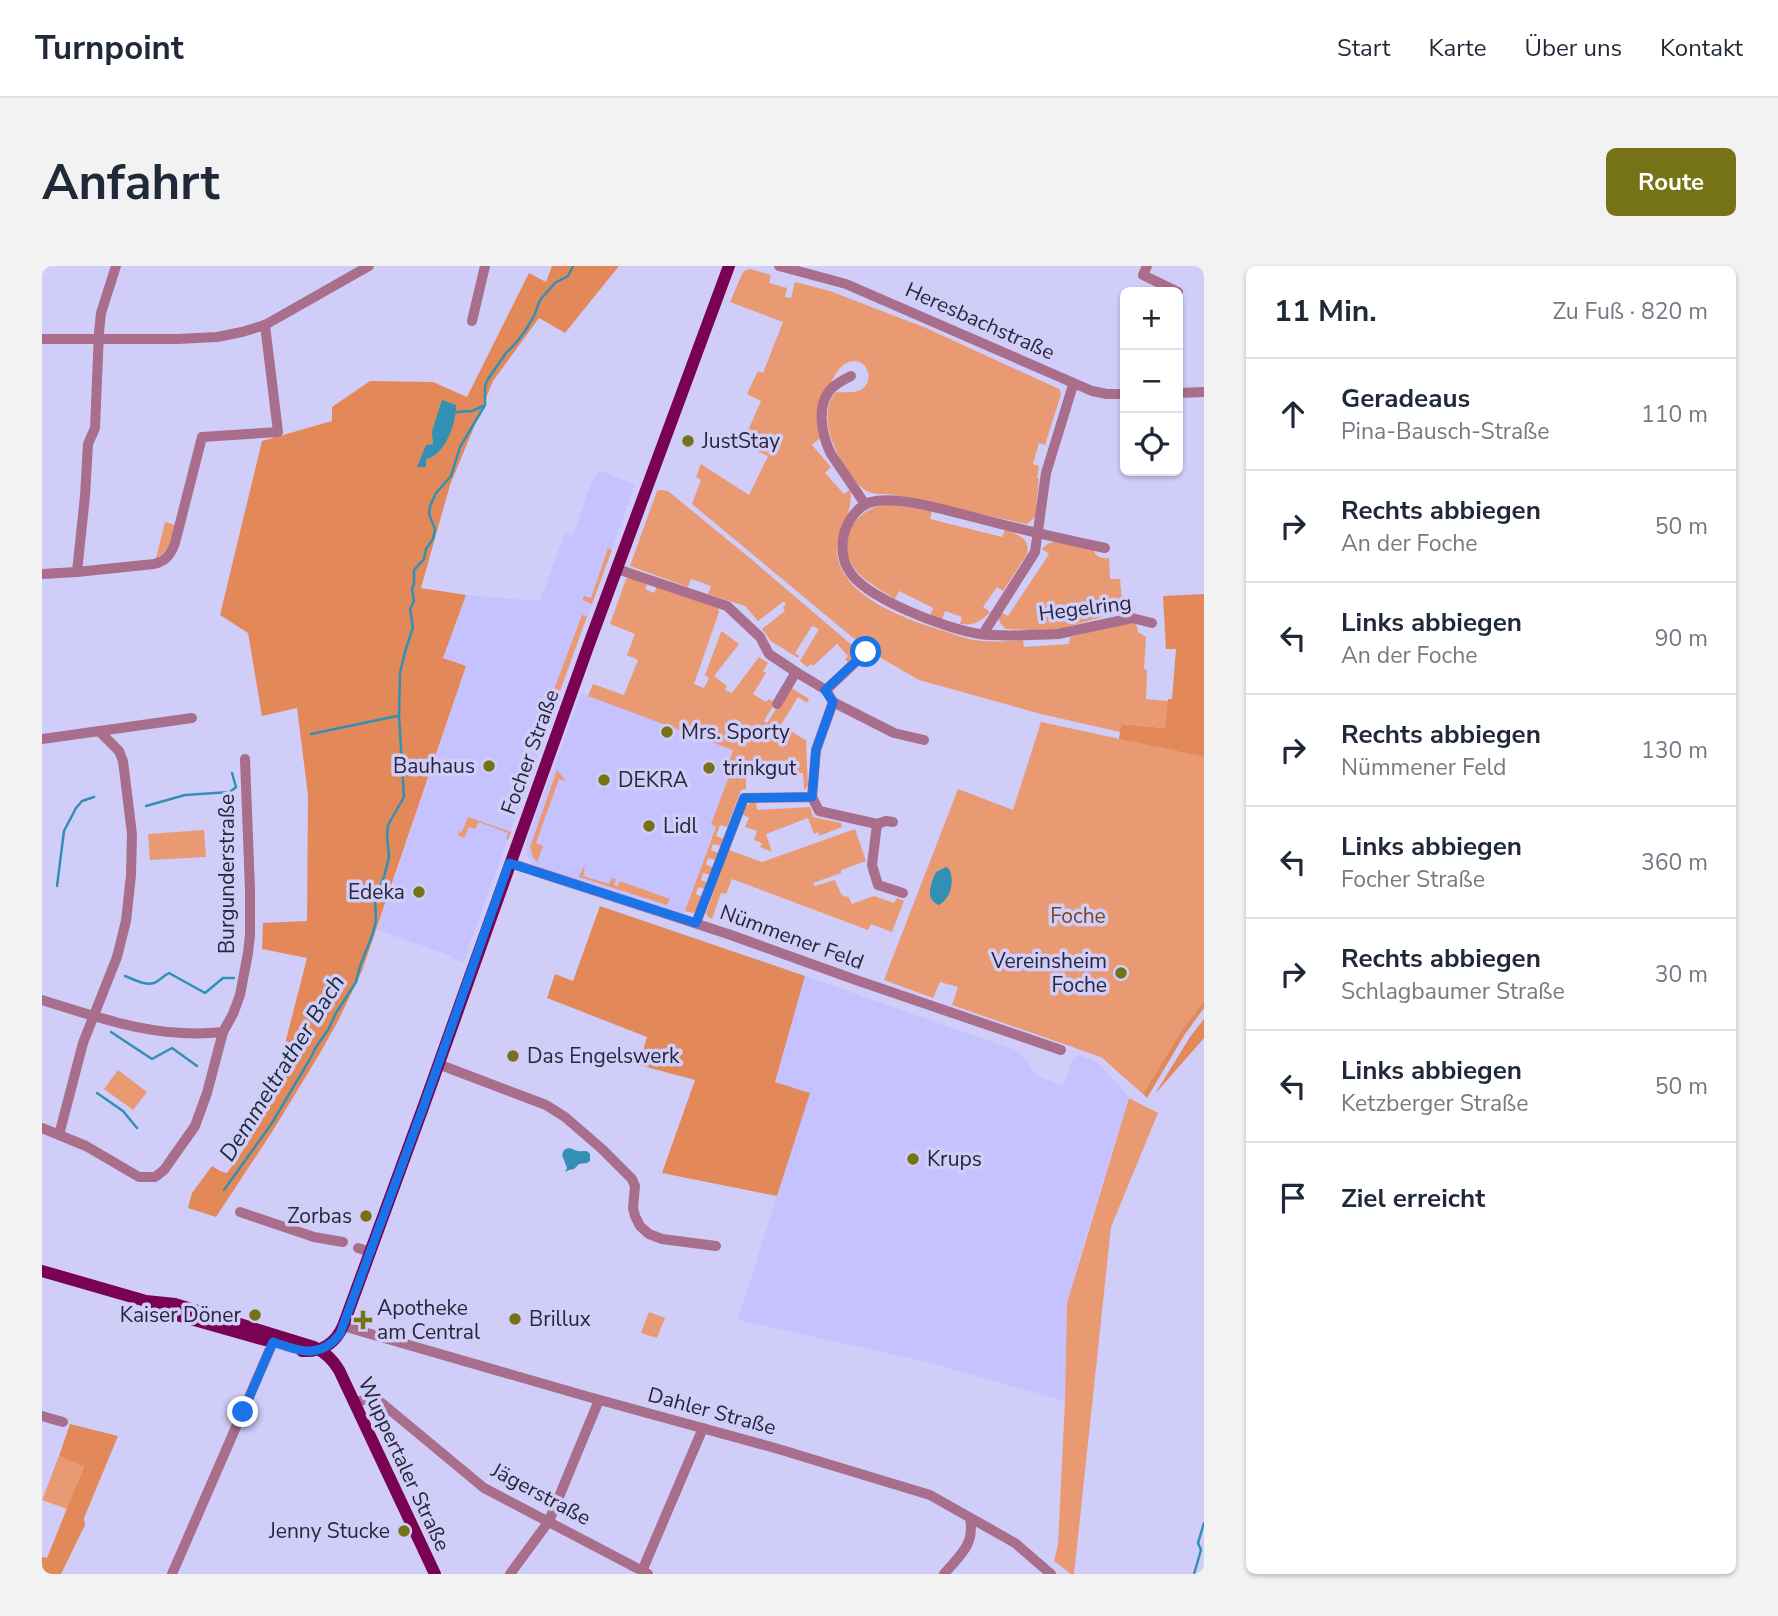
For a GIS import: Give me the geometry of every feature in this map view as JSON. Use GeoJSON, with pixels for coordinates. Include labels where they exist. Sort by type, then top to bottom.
{"type":"FeatureCollection","features":[{"type":"Feature","properties":{"kind":"main road","name":"Focher Straße"},"geometry":{"type":"LineString","coordinates":[[339,1370],[341,1330],[364,1250],[438,1064],[509,863],[729,266]]}},
{"type":"Feature","properties":{"kind":"main road"},"geometry":{"type":"LineString","coordinates":[[42,1271],[146,1301],[175,1304],[320,1350],[339,1370]]}},
{"type":"Feature","properties":{"kind":"main road"},"geometry":{"type":"LineString","coordinates":[[146,1301],[169,1312],[302,1351],[339,1370]]}},
{"type":"Feature","properties":{"kind":"main road"},"geometry":{"type":"LineString","coordinates":[[302,1351],[320,1350],[333,1343],[341,1330]]}},
{"type":"Feature","properties":{"kind":"main road","name":"Wuppertaler Straße"},"geometry":{"type":"LineString","coordinates":[[339,1370],[435,1574]]}},
{"type":"Feature","properties":{"kind":"street"},"geometry":{"type":"LineString","coordinates":[[77,572],[88,444],[95,428],[101,313],[116,266]]}},
{"type":"Feature","properties":{"kind":"street"},"geometry":{"type":"LineString","coordinates":[[42,339],[177,339],[217,337],[242,332],[265,326],[369,266]]}},
{"type":"Feature","properties":{"kind":"street"},"geometry":{"type":"LineString","coordinates":[[472,321],[485,266]]}},
{"type":"Feature","properties":{"kind":"street","name":"Heresbachstraße"},"geometry":{"type":"LineString","coordinates":[[779,266],[854,287],[987,344],[1073,385],[1107,394],[1120,394]]}},
{"type":"Feature","properties":{"kind":"street"},"geometry":{"type":"LineString","coordinates":[[1147,266],[1143,275],[1168,287]]}},
{"type":"Feature","properties":{"kind":"street"},"geometry":{"type":"LineString","coordinates":[[42,574],[154,564],[169,556],[175,543],[202,437],[278,432],[265,326]]}},
{"type":"Feature","properties":{"kind":"street"},"geometry":{"type":"LineString","coordinates":[[851,376],[828,393],[823,411],[823,428],[831,454],[865,504],[888,500],[1105,548]]}},
{"type":"Feature","properties":{"kind":"street"},"geometry":{"type":"LineString","coordinates":[[982,634],[1035,552],[1046,473],[1073,385]]}},
{"type":"Feature","properties":{"kind":"street"},"geometry":{"type":"LineString","coordinates":[[1183,393],[1204,392]]}},
{"type":"Feature","properties":{"kind":"street","name":"Hegelring"},"geometry":{"type":"LineString","coordinates":[[865,504],[857,510],[848,524],[843,545],[848,570],[858,582],[874,593],[910,612],[982,634],[1058,634],[1132,618],[1152,623]]}},
{"type":"Feature","properties":{"kind":"street"},"geometry":{"type":"LineString","coordinates":[[617,569],[727,607],[760,636],[769,654],[825,690],[833,702],[894,733],[924,740]]}},
{"type":"Feature","properties":{"kind":"street"},"geometry":{"type":"LineString","coordinates":[[825,690],[866,652]]}},
{"type":"Feature","properties":{"kind":"street"},"geometry":{"type":"LineString","coordinates":[[777,704],[796,672]]}},
{"type":"Feature","properties":{"kind":"street"},"geometry":{"type":"LineString","coordinates":[[833,702],[816,750],[812,797],[819,811],[877,824],[893,822]]}},
{"type":"Feature","properties":{"kind":"street"},"geometry":{"type":"LineString","coordinates":[[42,739],[192,718]]}},
{"type":"Feature","properties":{"kind":"street"},"geometry":{"type":"LineString","coordinates":[[60,1135],[83,1043],[117,957],[124,931],[131,875],[132,834],[123,761],[119,751],[99,731]]}},
{"type":"Feature","properties":{"kind":"street","name":"Burgunderstraße"},"geometry":{"type":"LineString","coordinates":[[42,1128],[86,1146],[139,1177],[155,1177],[164,1170],[195,1126],[223,1032],[238,1002],[248,953],[250,890],[245,759]]}},
{"type":"Feature","properties":{"kind":"street"},"geometry":{"type":"LineString","coordinates":[[696,923],[744,798],[812,797]]}},
{"type":"Feature","properties":{"kind":"street"},"geometry":{"type":"LineString","coordinates":[[877,824],[872,864],[878,885],[903,893]]}},
{"type":"Feature","properties":{"kind":"street","name":"Nümmener Feld"},"geometry":{"type":"LineString","coordinates":[[509,863],[696,923],[1061,1050]]}},
{"type":"Feature","properties":{"kind":"street"},"geometry":{"type":"LineString","coordinates":[[42,1000],[134,1027],[199,1035],[223,1032]]}},
{"type":"Feature","properties":{"kind":"street"},"geometry":{"type":"LineString","coordinates":[[438,1064],[546,1105],[565,1117],[632,1179],[635,1186],[635,1216],[640,1226],[649,1234],[716,1246]]}},
{"type":"Feature","properties":{"kind":"street"},"geometry":{"type":"LineString","coordinates":[[240,1212],[314,1237],[343,1242]]}},
{"type":"Feature","properties":{"kind":"street","name":"Dahler Straße"},"geometry":{"type":"LineString","coordinates":[[341,1330],[390,1340],[930,1495],[1015,1543],[1051,1574]]}},
{"type":"Feature","properties":{"kind":"street"},"geometry":{"type":"LineString","coordinates":[[176,1573],[205,1497],[273,1342]]}},
{"type":"Feature","properties":{"kind":"street","name":"Jägerstraße"},"geometry":{"type":"LineString","coordinates":[[354,1403],[369,1398],[378,1400],[484,1488],[646,1573]]}},
{"type":"Feature","properties":{"kind":"street"},"geometry":{"type":"LineString","coordinates":[[510,1574],[549,1521],[599,1400]]}},
{"type":"Feature","properties":{"kind":"street"},"geometry":{"type":"LineString","coordinates":[[42,1416],[63,1422]]}},
{"type":"Feature","properties":{"kind":"street"},"geometry":{"type":"LineString","coordinates":[[646,1573],[703,1428]]}},
{"type":"Feature","properties":{"kind":"street"},"geometry":{"type":"LineString","coordinates":[[944,1574],[968,1545],[972,1529],[970,1518]]}},
{"type":"Feature","properties":{"kind":"shaded area"},"geometry":{"type":"Polygon","coordinates":[[[552,266],[619,266],[565,333],[539,318],[493,381],[450,485],[421,588],[466,595],[443,658],[466,666],[362,971],[319,1055],[216,1217],[188,1208],[192,1193],[212,1166],[227,1173],[244,1149],[277,1075],[307,958],[262,949],[263,923],[307,921],[308,795],[297,708],[262,716],[248,633],[220,615],[262,441],[332,421],[332,407],[370,381],[433,382],[467,397],[529,273],[546,282],[552,266]]]}},
{"type":"Feature","properties":{"kind":"shaded area"},"geometry":{"type":"Polygon","coordinates":[[[599,470],[635,485],[463,963],[452,956],[377,930],[466,666],[443,658],[466,595],[540,601],[565,533],[573,535],[589,489],[599,470]]]}},
{"type":"Feature","properties":{"kind":"shaded area"},"geometry":{"type":"Polygon","coordinates":[[[1204,594],[1204,757],[1119,739],[1121,724],[1165,728],[1168,699],[1172,699],[1176,649],[1166,649],[1163,596],[1204,594]]]}},
{"type":"Feature","properties":{"kind":"shaded area"},"geometry":{"type":"Polygon","coordinates":[[[581,693],[739,750],[712,824],[716,826],[684,914],[543,869],[534,865],[527,855],[526,843],[581,693]]]}},
{"type":"Feature","properties":{"kind":"shaded area"},"geometry":{"type":"Polygon","coordinates":[[[600,906],[805,976],[775,1082],[810,1093],[777,1196],[662,1173],[695,1080],[639,1065],[647,1037],[547,998],[555,974],[573,981],[600,906]]]}},
{"type":"Feature","properties":{"kind":"shaded area"},"geometry":{"type":"Polygon","coordinates":[[[805,976],[1018,1051],[1036,1076],[1063,1086],[1072,1061],[1078,1055],[1097,1062],[1129,1097],[1067,1303],[1065,1401],[923,1361],[738,1320],[809,1093],[775,1082],[805,976]]]}},
{"type":"Feature","properties":{"kind":"shaded area"},"geometry":{"type":"Polygon","coordinates":[[[1204,1001],[1204,1008],[1185,1034],[1147,1098],[1143,1094],[1181,1031],[1204,1001]]]}},
{"type":"Feature","properties":{"kind":"shaded area"},"geometry":{"type":"Polygon","coordinates":[[[1204,1019],[1204,1038],[1155,1094],[1190,1037],[1204,1019]]]}},
{"type":"Feature","properties":{"kind":"shaded area"},"geometry":{"type":"Polygon","coordinates":[[[70,1424],[118,1436],[84,1518],[85,1525],[61,1574],[42,1574],[42,1557],[47,1558],[84,1466],[59,1456],[70,1424]]]}},
{"type":"Feature","properties":{"kind":"green space"},"geometry":{"type":"Polygon","coordinates":[[[750,269],[771,275],[769,283],[787,288],[785,297],[791,298],[795,282],[830,291],[926,328],[1059,389],[1061,394],[1045,445],[1039,443],[1033,464],[1039,466],[1039,479],[1035,517],[1027,524],[909,498],[872,493],[861,487],[841,460],[828,426],[828,408],[836,392],[858,391],[867,384],[867,368],[863,364],[853,361],[846,363],[830,385],[819,421],[820,438],[812,445],[831,467],[825,473],[844,494],[850,490],[850,506],[837,544],[841,568],[850,582],[878,604],[913,620],[971,639],[999,642],[1023,640],[1024,647],[1069,644],[1070,637],[1136,623],[1138,632],[1146,637],[1146,699],[1168,701],[1166,728],[1121,724],[1120,732],[1041,714],[919,680],[869,651],[692,504],[701,480],[696,477],[701,464],[749,495],[768,456],[742,444],[761,401],[747,394],[758,371],[763,373],[783,322],[730,302],[742,274],[750,269]]]}},
{"type":"Feature","properties":{"kind":"green space"},"geometry":{"type":"Polygon","coordinates":[[[657,491],[668,491],[860,652],[848,663],[845,659],[848,656],[837,644],[813,666],[811,664],[807,667],[800,661],[819,629],[812,626],[795,653],[798,658],[771,641],[762,629],[785,611],[784,601],[758,621],[745,606],[708,594],[711,586],[691,579],[688,587],[630,566],[657,491]]]}},
{"type":"Feature","properties":{"kind":"green space"},"geometry":{"type":"Polygon","coordinates":[[[888,504],[932,511],[930,519],[1002,537],[1005,530],[1025,540],[1027,554],[1003,591],[997,587],[983,607],[990,612],[973,624],[960,624],[962,617],[945,611],[942,619],[930,616],[933,608],[899,591],[895,599],[858,573],[847,551],[850,530],[865,513],[888,504]]]}},
{"type":"Feature","properties":{"kind":"green space"},"geometry":{"type":"Polygon","coordinates":[[[165,522],[175,525],[173,535],[170,544],[156,558],[165,522]]]}},
{"type":"Feature","properties":{"kind":"green space"},"geometry":{"type":"Polygon","coordinates":[[[1058,542],[1093,549],[1099,557],[1109,558],[1110,579],[1120,579],[1122,600],[1099,604],[1102,617],[1052,631],[1006,629],[998,618],[1002,613],[1008,616],[1049,554],[1042,549],[1049,543],[1058,542]]]}},
{"type":"Feature","properties":{"kind":"green space"},"geometry":{"type":"Polygon","coordinates":[[[608,548],[612,550],[592,604],[582,600],[584,596],[591,598],[608,548]]]}},
{"type":"Feature","properties":{"kind":"green space"},"geometry":{"type":"Polygon","coordinates":[[[630,577],[648,582],[645,589],[654,593],[657,586],[718,608],[719,612],[694,684],[704,688],[709,678],[705,675],[723,632],[739,644],[714,676],[727,686],[725,690],[732,693],[759,657],[768,663],[763,671],[766,673],[753,694],[766,702],[769,699],[775,703],[764,721],[767,723],[790,687],[809,699],[807,703],[798,697],[781,725],[807,741],[808,786],[804,790],[803,773],[794,773],[793,768],[767,773],[767,770],[750,771],[750,774],[746,774],[746,789],[741,790],[727,827],[720,825],[716,836],[723,839],[721,846],[713,844],[711,850],[718,853],[715,860],[708,858],[706,865],[713,867],[710,875],[703,873],[701,880],[707,883],[705,889],[698,887],[696,894],[702,897],[698,910],[693,913],[685,911],[716,827],[711,824],[728,779],[724,777],[733,750],[588,696],[593,684],[624,695],[638,660],[627,655],[635,634],[610,624],[626,579],[630,577]]]}},
{"type":"Feature","properties":{"kind":"green space"},"geometry":{"type":"Polygon","coordinates":[[[582,615],[587,616],[556,702],[550,700],[582,615]]]}},
{"type":"Feature","properties":{"kind":"green space","name":"Foche"},"geometry":{"type":"Polygon","coordinates":[[[1041,722],[1204,757],[1204,1001],[1181,1031],[1143,1094],[1101,1057],[952,1005],[958,987],[940,982],[933,998],[884,980],[958,789],[1013,810],[1041,722]]]}},
{"type":"Feature","properties":{"kind":"green space"},"geometry":{"type":"Polygon","coordinates":[[[557,770],[566,781],[559,779],[536,843],[543,846],[537,862],[530,847],[557,770]]]}},
{"type":"Feature","properties":{"kind":"green space"},"geometry":{"type":"Polygon","coordinates":[[[756,802],[757,810],[810,807],[813,817],[841,823],[842,827],[819,836],[818,832],[814,834],[808,818],[766,834],[772,852],[760,847],[762,843],[754,840],[757,831],[745,827],[749,818],[742,814],[743,811],[748,804],[756,802]]]}},
{"type":"Feature","properties":{"kind":"green space"},"geometry":{"type":"Polygon","coordinates":[[[468,817],[511,832],[508,840],[508,833],[479,822],[475,829],[469,827],[464,838],[458,835],[468,817]]]}},
{"type":"Feature","properties":{"kind":"green space"},"geometry":{"type":"Polygon","coordinates":[[[855,829],[866,861],[813,883],[815,886],[835,880],[841,894],[848,896],[852,904],[874,896],[894,903],[897,898],[904,901],[892,932],[871,924],[868,930],[732,879],[726,894],[721,893],[712,919],[708,917],[706,913],[729,850],[762,862],[855,829]]]}},
{"type":"Feature","properties":{"kind":"green space"},"geometry":{"type":"Polygon","coordinates":[[[204,830],[206,857],[150,860],[148,834],[204,830]]]}},
{"type":"Feature","properties":{"kind":"green space"},"geometry":{"type":"Polygon","coordinates":[[[583,868],[583,876],[609,884],[612,878],[616,879],[614,885],[618,886],[620,881],[670,899],[667,905],[579,877],[583,868]]]}},
{"type":"Feature","properties":{"kind":"green space"},"geometry":{"type":"Polygon","coordinates":[[[118,1070],[147,1092],[133,1110],[104,1089],[118,1070]]]}},
{"type":"Feature","properties":{"kind":"green space"},"geometry":{"type":"Polygon","coordinates":[[[1129,1098],[1158,1113],[1111,1227],[1074,1574],[1071,1574],[1054,1561],[1058,1545],[1067,1303],[1129,1098]]]}},
{"type":"Feature","properties":{"kind":"green space"},"geometry":{"type":"Polygon","coordinates":[[[649,1312],[665,1318],[657,1338],[641,1333],[649,1312]]]}},
{"type":"Feature","properties":{"kind":"green space"},"geometry":{"type":"Polygon","coordinates":[[[59,1456],[84,1465],[67,1509],[42,1500],[59,1456]]]}},
{"type":"Feature","properties":{"kind":"water"},"geometry":{"type":"Polygon","coordinates":[[[442,400],[456,405],[452,429],[444,446],[426,459],[426,467],[417,467],[426,445],[433,444],[432,431],[442,400]]]}},
{"type":"Feature","properties":{"kind":"water"},"geometry":{"type":"Polygon","coordinates":[[[946,867],[951,874],[951,889],[939,905],[934,903],[930,895],[931,886],[936,872],[946,867]]]}},
{"type":"Feature","properties":{"kind":"water"},"geometry":{"type":"Polygon","coordinates":[[[568,1148],[587,1152],[590,1154],[590,1161],[565,1172],[567,1168],[562,1155],[568,1148]]]}},
{"type":"Feature","properties":{"kind":"waterway","name":"Demmeltrather Bach"},"geometry":{"type":"LineString","coordinates":[[224,1190],[272,1123],[356,982],[376,921],[375,900],[389,857],[388,825],[404,797],[399,716],[400,673],[413,627],[410,609],[414,601],[414,570],[424,559],[435,529],[429,514],[430,506],[436,493],[451,476],[460,447],[485,405],[485,386],[488,379],[525,331],[540,300],[555,283],[568,276],[573,266]]}},
{"type":"Feature","properties":{"kind":"waterway"},"geometry":{"type":"LineString","coordinates":[[457,412],[472,411],[483,406]]}},
{"type":"Feature","properties":{"kind":"waterway"},"geometry":{"type":"LineString","coordinates":[[311,734],[397,716]]}},
{"type":"Feature","properties":{"kind":"waterway"},"geometry":{"type":"LineString","coordinates":[[146,806],[185,795],[230,792],[236,787],[232,773]]}},
{"type":"Feature","properties":{"kind":"waterway"},"geometry":{"type":"LineString","coordinates":[[57,886],[64,831],[82,801],[94,797]]}},
{"type":"Feature","properties":{"kind":"waterway"},"geometry":{"type":"LineString","coordinates":[[125,976],[150,984],[169,973],[205,993],[223,978],[234,978]]}},
{"type":"Feature","properties":{"kind":"waterway"},"geometry":{"type":"LineString","coordinates":[[111,1032],[152,1059],[172,1048],[197,1066]]}},
{"type":"Feature","properties":{"kind":"waterway"},"geometry":{"type":"LineString","coordinates":[[97,1093],[123,1111],[137,1128]]}},
{"type":"Feature","properties":{"kind":"waterway"},"geometry":{"type":"LineString","coordinates":[[1194,1574],[1201,1550],[1198,1543],[1204,1523]]}},
{"type":"Feature","properties":{"kind":"place","name":"JustStay"},"geometry":{"type":"Point","coordinates":[688,441]}},
{"type":"Feature","properties":{"kind":"place","name":"Mrs. Sporty"},"geometry":{"type":"Point","coordinates":[667,732]}},
{"type":"Feature","properties":{"kind":"place","name":"Bauhaus"},"geometry":{"type":"Point","coordinates":[489,766]}},
{"type":"Feature","properties":{"kind":"place","name":"trinkgut"},"geometry":{"type":"Point","coordinates":[709,768]}},
{"type":"Feature","properties":{"kind":"place","name":"DEKRA"},"geometry":{"type":"Point","coordinates":[604,780]}},
{"type":"Feature","properties":{"kind":"place","name":"Lidl"},"geometry":{"type":"Point","coordinates":[649,826]}},
{"type":"Feature","properties":{"kind":"place","name":"Edeka"},"geometry":{"type":"Point","coordinates":[419,892]}},
{"type":"Feature","properties":{"kind":"place","name":"Vereinsheim Foche"},"geometry":{"type":"Point","coordinates":[1121,973]}},
{"type":"Feature","properties":{"kind":"place","name":"Das Engelswerk"},"geometry":{"type":"Point","coordinates":[513,1056]}},
{"type":"Feature","properties":{"kind":"place","name":"Krups"},"geometry":{"type":"Point","coordinates":[913,1159]}},
{"type":"Feature","properties":{"kind":"place","name":"Zorbas"},"geometry":{"type":"Point","coordinates":[366,1216]}},
{"type":"Feature","properties":{"kind":"place","name":"Kaiser Döner"},"geometry":{"type":"Point","coordinates":[255,1315]}},
{"type":"Feature","properties":{"kind":"place","name":"Brillux"},"geometry":{"type":"Point","coordinates":[515,1319]}},
{"type":"Feature","properties":{"kind":"place","name":"Apotheke am Central"},"geometry":{"type":"Point","coordinates":[363,1320]}},
{"type":"Feature","properties":{"kind":"place","name":"Jenny Stucke"},"geometry":{"type":"Point","coordinates":[404,1531]}},
{"type":"Feature","properties":{"kind":"route"},"geometry":{"type":"LineString","coordinates":[[243,1412],[273,1342],[312,1352],[326,1348],[340,1334],[509,863],[696,923],[744,798],[812,797],[816,750],[833,702],[825,690],[866,652]]}}]}
